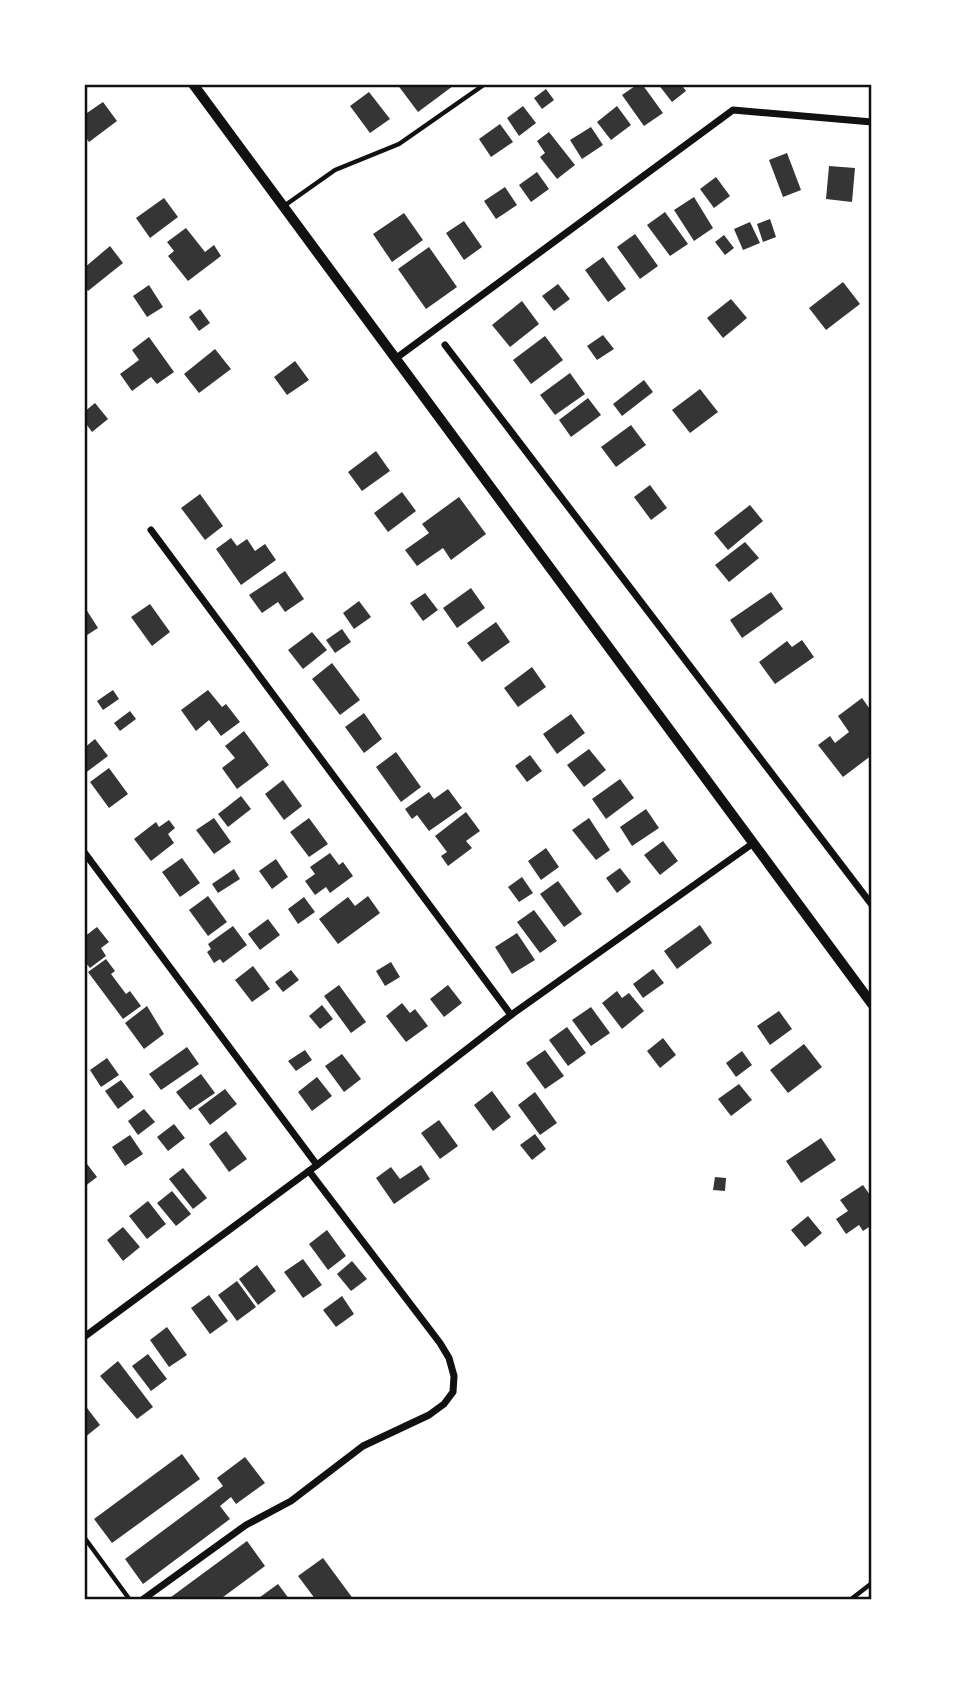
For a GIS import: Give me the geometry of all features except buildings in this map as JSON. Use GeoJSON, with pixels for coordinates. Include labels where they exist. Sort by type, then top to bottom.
{"type":"FeatureCollection","features":[{"type":"Feature","properties":{"kind":"street"},"geometry":{"type":"LineString","coordinates":[[193,84],[872,1004]]}},
{"type":"Feature","properties":{"kind":"street"},"geometry":{"type":"LineString","coordinates":[[395,359],[733,110],[872,122]]}},
{"type":"Feature","properties":{"kind":"street"},"geometry":{"type":"LineString","coordinates":[[445,345],[872,905]]}},
{"type":"Feature","properties":{"kind":"street"},"geometry":{"type":"LineString","coordinates":[[151,530],[511,1015]]}},
{"type":"Feature","properties":{"kind":"street"},"geometry":{"type":"LineString","coordinates":[[84,1337],[317,1165],[511,1015],[752,844]]}},
{"type":"Feature","properties":{"kind":"street"},"geometry":{"type":"LineString","coordinates":[[84,852],[317,1165]]}},
{"type":"Feature","properties":{"kind":"street"},"geometry":{"type":"LineString","coordinates":[[142,1600],[246,1525],[291,1501],[363,1446],[429,1415],[444,1404],[453,1392],[454,1376],[449,1358],[440,1343],[309,1171]]}},
{"type":"Feature","properties":{"kind":"lane"},"geometry":{"type":"LineString","coordinates":[[284,207],[335,170],[399,144],[485,84]]}},
{"type":"Feature","properties":{"kind":"lane"},"geometry":{"type":"LineString","coordinates":[[84,1537],[130,1600]]}},
{"type":"Feature","properties":{"kind":"lane"},"geometry":{"type":"LineString","coordinates":[[850,1600],[872,1583]]}}]}
